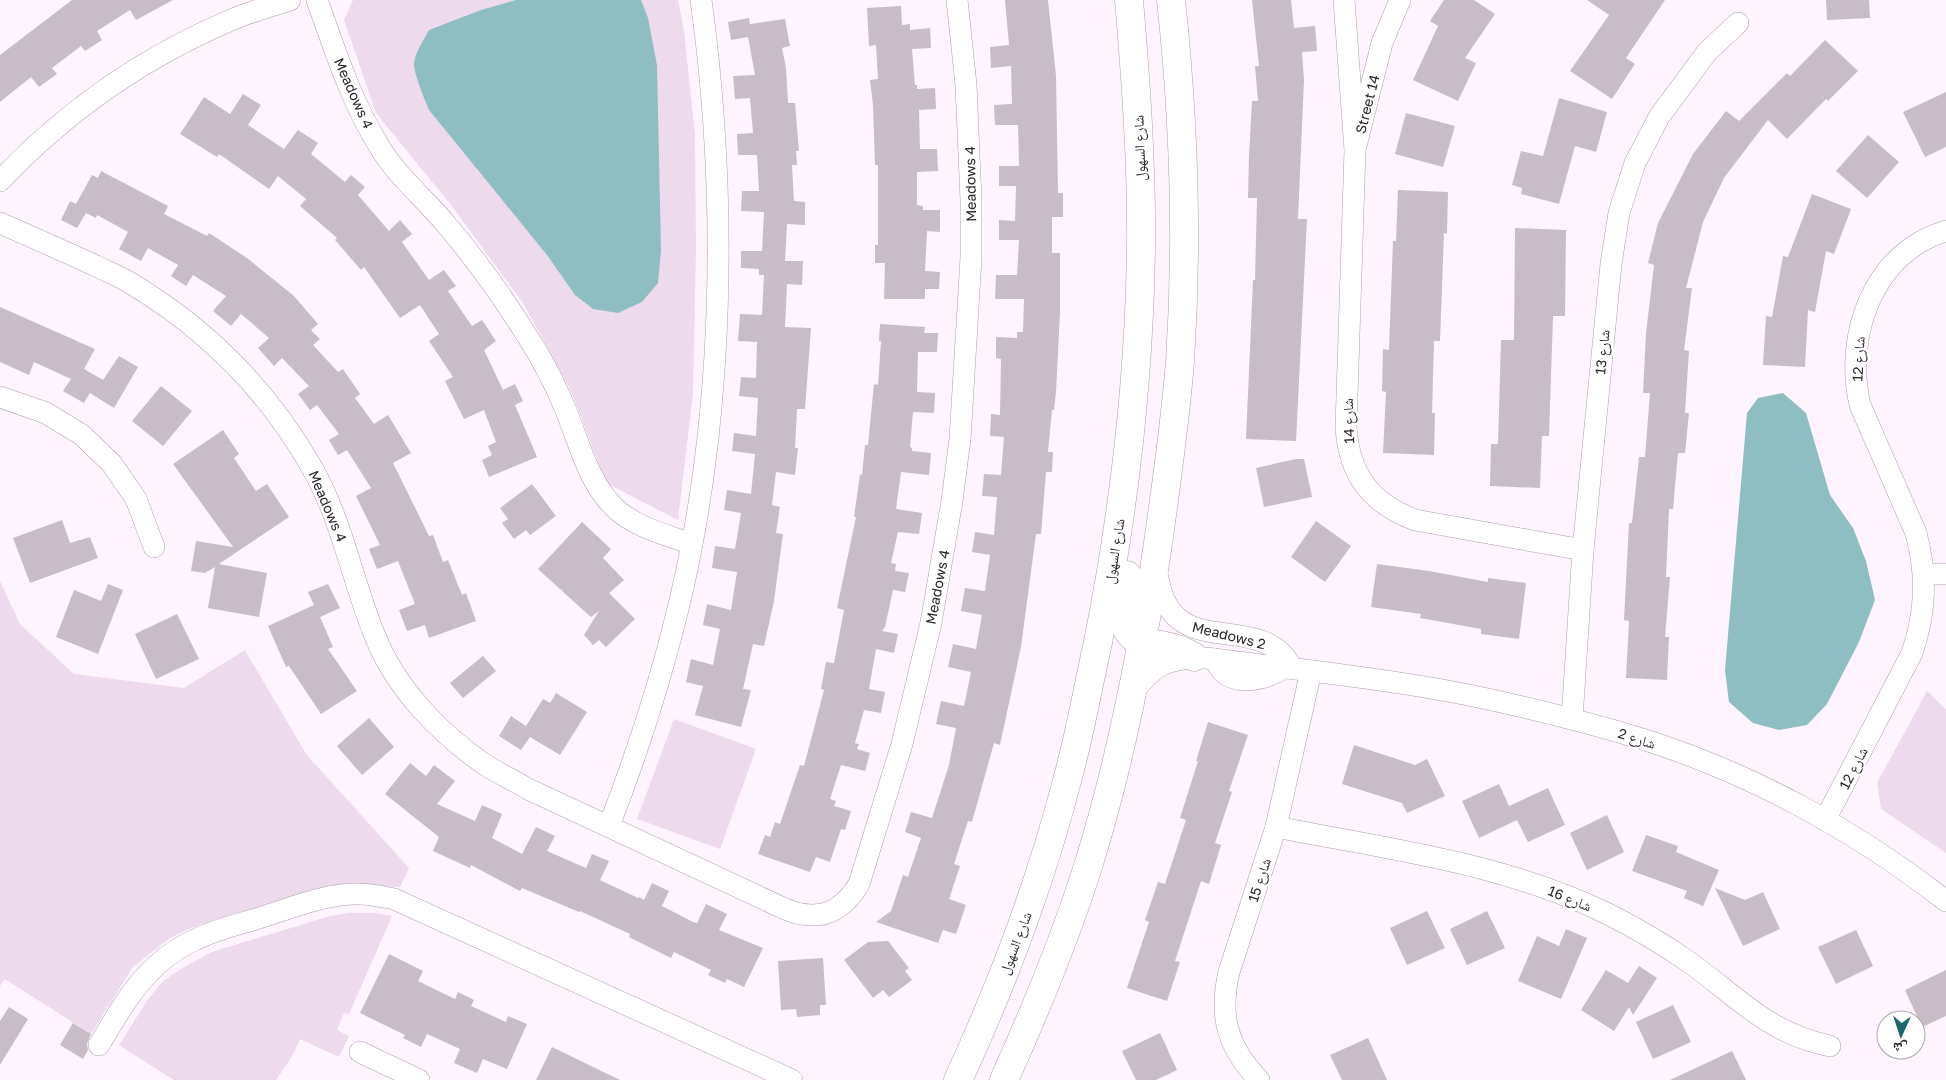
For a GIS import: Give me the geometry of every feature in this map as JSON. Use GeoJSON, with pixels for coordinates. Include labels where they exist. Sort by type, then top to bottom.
{"type":"FeatureCollection","features":[{"type":"Feature","properties":{"kind":"main road","name":"شارع السهول"},"geometry":{"type":"LineString","coordinates":[[958,1080],[1012,952],[1033,894],[1068,776],[1107,594],[1133,417],[1139,333],[1140,164],[1136,80],[1129,0]]}},
{"type":"Feature","properties":{"kind":"main road"},"geometry":{"type":"LineString","coordinates":[[1004,1080],[1050,974],[1089,863],[1118,759],[1132,694],[1155,565],[1174,428],[1184,286],[1185,210],[1182,133],[1171,0]]}},
{"type":"Feature","properties":{"kind":"main road"},"geometry":{"type":"LineString","coordinates":[[1133,417],[1133,508],[1123,612],[1124,621],[1133,637],[1141,642],[1177,648],[1204,658]]}},
{"type":"Feature","properties":{"kind":"street"},"geometry":{"type":"LineString","coordinates":[[0,181],[25,154],[90,100],[160,55],[236,18],[290,0]]}},
{"type":"Feature","properties":{"kind":"street","name":"Meadows 4"},"geometry":{"type":"LineString","coordinates":[[317,0],[357,106],[380,148],[403,178],[470,252],[506,302],[538,355],[566,410],[588,468],[600,490],[617,510],[638,524],[692,544]]}},
{"type":"Feature","properties":{"kind":"street"},"geometry":{"type":"LineString","coordinates":[[609,826],[638,751],[660,680],[679,607],[692,544],[710,415],[715,356],[717,285],[714,144],[701,0]]}},
{"type":"Feature","properties":{"kind":"street","name":"Meadows 4"},"geometry":{"type":"LineString","coordinates":[[0,223],[131,283],[186,319],[235,363],[278,412],[312,468],[339,528],[376,638],[397,676],[423,710],[453,740],[488,766],[526,788],[798,914],[813,916],[827,913],[840,907],[851,897],[859,884],[902,744],[925,649],[943,562],[960,439],[971,258],[971,200],[966,85],[956,0]]}},
{"type":"Feature","properties":{"kind":"street","name":"Street 14"},"geometry":{"type":"LineString","coordinates":[[1344,0],[1355,150]]}},
{"type":"Feature","properties":{"kind":"street","name":"Street 14"},"geometry":{"type":"LineString","coordinates":[[1355,150],[1382,42],[1400,0]]}},
{"type":"Feature","properties":{"kind":"street","name":"شارع 13"},"geometry":{"type":"LineString","coordinates":[[1572,719],[1583,550],[1611,264],[1619,213],[1635,163],[1659,117],[1708,52],[1738,23]]}},
{"type":"Feature","properties":{"kind":"street","name":"شارع 14"},"geometry":{"type":"LineString","coordinates":[[1355,150],[1346,427],[1350,457],[1356,472],[1375,497],[1400,514],[1415,520],[1583,550]]}},
{"type":"Feature","properties":{"kind":"street","name":"شارع 12"},"geometry":{"type":"LineString","coordinates":[[1825,820],[1912,653],[1922,614],[1924,574],[1921,554],[1913,527],[1860,405],[1855,367],[1859,330],[1864,312],[1882,277],[1892,264],[1907,250],[1934,234],[1946,231]]}},
{"type":"Feature","properties":{"kind":"street"},"geometry":{"type":"LineString","coordinates":[[0,396],[46,413],[82,435],[112,464],[136,499],[154,547]]}},
{"type":"Feature","properties":{"kind":"street","name":"Meadows 2"},"geometry":{"type":"LineString","coordinates":[[1155,565],[1162,596],[1171,612],[1185,624],[1207,631],[1266,642],[1282,653],[1296,669],[1264,678],[1234,677],[1223,672],[1204,658]]}},
{"type":"Feature","properties":{"kind":"street"},"geometry":{"type":"LineString","coordinates":[[1924,574],[1946,574]]}},
{"type":"Feature","properties":{"kind":"street"},"geometry":{"type":"LineString","coordinates":[[1132,694],[1143,679],[1159,666],[1178,658],[1204,658],[1207,631]]}},
{"type":"Feature","properties":{"kind":"street","name":"شارع 2"},"geometry":{"type":"LineString","coordinates":[[1296,669],[1467,695],[1572,719],[1640,738],[1708,763],[1768,789],[1825,820],[1892,862],[1946,902]]}},
{"type":"Feature","properties":{"kind":"street","name":"شارع 15"},"geometry":{"type":"LineString","coordinates":[[1259,1080],[1238,1055],[1230,1039],[1224,1006],[1229,972],[1276,827],[1296,669]]}},
{"type":"Feature","properties":{"kind":"street","name":"شارع 16"},"geometry":{"type":"LineString","coordinates":[[1276,827],[1488,869],[1548,888],[1608,914],[1664,944],[1776,1028],[1811,1042],[1830,1046]]}},
{"type":"Feature","properties":{"kind":"street"},"geometry":{"type":"LineString","coordinates":[[99,1045],[140,982],[176,950],[196,939],[319,900],[360,894],[394,899],[792,1080]]}},
{"type":"Feature","properties":{"kind":"street"},"geometry":{"type":"LineString","coordinates":[[360,1052],[418,1080]]}},
{"type":"Feature","properties":{"kind":"shaded area"},"geometry":{"type":"Polygon","coordinates":[[[353,0],[678,0],[684,31],[695,135],[696,250],[693,394],[678,520],[606,483],[572,393],[523,303],[451,205],[376,113],[344,20],[353,0]]]}},
{"type":"Feature","properties":{"kind":"shaded area"},"geometry":{"type":"Polygon","coordinates":[[[0,581],[20,624],[74,674],[184,688],[245,650],[306,754],[409,868],[400,887],[331,885],[191,928],[170,938],[133,967],[91,1034],[5,979],[0,986],[0,581]]]}},
{"type":"Feature","properties":{"kind":"shaded area"},"geometry":{"type":"Polygon","coordinates":[[[1927,691],[1946,709],[1946,853],[1881,809],[1877,783],[1927,691]]]}},
{"type":"Feature","properties":{"kind":"shaded area"},"geometry":{"type":"Polygon","coordinates":[[[674,719],[756,749],[720,849],[637,819],[674,719]]]}},
{"type":"Feature","properties":{"kind":"shaded area"},"geometry":{"type":"Polygon","coordinates":[[[349,913],[373,913],[392,916],[349,1014],[344,1013],[337,1030],[349,1036],[339,1057],[300,1039],[291,1058],[276,1080],[174,1080],[119,1045],[148,999],[163,981],[184,967],[212,952],[330,916],[349,913]]]}},
{"type":"Feature","properties":{"kind":"water"},"geometry":{"type":"Polygon","coordinates":[[[516,0],[641,0],[648,18],[657,65],[661,250],[658,283],[642,302],[618,313],[593,309],[575,295],[547,255],[429,110],[414,68],[418,51],[429,30],[481,10],[516,0]]]}},
{"type":"Feature","properties":{"kind":"water"},"geometry":{"type":"Polygon","coordinates":[[[1783,393],[1806,413],[1830,495],[1853,528],[1866,561],[1875,600],[1859,642],[1827,704],[1807,725],[1779,730],[1753,723],[1729,702],[1725,670],[1747,413],[1758,398],[1783,393]]]}},
{"type":"Feature","properties":{"kind":"building"},"geometry":{"type":"Polygon","coordinates":[[[72,0],[173,0],[136,20],[130,10],[97,31],[102,40],[85,51],[81,46],[52,68],[57,74],[39,87],[31,77],[0,102],[0,55],[72,0]]]}},
{"type":"Feature","properties":{"kind":"building"},"geometry":{"type":"Polygon","coordinates":[[[1005,0],[1048,0],[1056,76],[1058,193],[1063,193],[1063,217],[1052,217],[1052,253],[1060,253],[1060,312],[1056,392],[1054,410],[1052,410],[1048,452],[1053,452],[1052,472],[1046,472],[1041,534],[1036,534],[1021,647],[1000,745],[994,743],[972,822],[968,821],[954,864],[960,866],[949,899],[966,905],[956,934],[943,930],[938,943],[876,922],[891,911],[903,875],[908,877],[921,838],[905,832],[911,812],[932,818],[949,765],[956,728],[936,724],[941,701],[964,706],[971,672],[948,667],[953,644],[976,649],[982,615],[961,611],[965,588],[985,591],[990,555],[972,552],[975,532],[994,535],[997,497],[982,496],[984,474],[1001,475],[1004,437],[990,436],[991,414],[1000,415],[1001,359],[996,358],[996,337],[1017,338],[1017,332],[1023,332],[1024,299],[995,299],[996,275],[1017,275],[1019,240],[999,240],[999,220],[1015,221],[1016,186],[999,186],[999,166],[1019,166],[1018,125],[995,125],[994,105],[1012,104],[1011,66],[991,68],[990,47],[1009,45],[1005,0]]]}},
{"type":"Feature","properties":{"kind":"building"},"geometry":{"type":"Polygon","coordinates":[[[1252,0],[1291,0],[1294,28],[1315,26],[1317,51],[1302,52],[1304,80],[1298,219],[1307,219],[1296,441],[1246,439],[1253,280],[1255,280],[1257,198],[1248,198],[1249,156],[1252,101],[1258,101],[1255,66],[1259,66],[1252,0]]]}},
{"type":"Feature","properties":{"kind":"building"},"geometry":{"type":"Polygon","coordinates":[[[1444,0],[1474,0],[1495,14],[1465,58],[1476,63],[1458,101],[1413,80],[1438,26],[1430,21],[1444,0]]]}},
{"type":"Feature","properties":{"kind":"building"},"geometry":{"type":"Polygon","coordinates":[[[1587,0],[1665,0],[1626,58],[1635,64],[1612,99],[1570,71],[1609,15],[1587,0]]]}},
{"type":"Feature","properties":{"kind":"building"},"geometry":{"type":"Polygon","coordinates":[[[1826,0],[1869,0],[1870,18],[1827,20],[1826,0]]]}},
{"type":"Feature","properties":{"kind":"building"},"geometry":{"type":"Polygon","coordinates":[[[901,6],[902,25],[910,24],[910,30],[930,28],[931,48],[912,49],[915,85],[917,85],[917,89],[935,88],[936,109],[919,110],[920,149],[937,149],[938,171],[917,172],[917,205],[923,206],[923,210],[940,210],[940,232],[927,231],[925,271],[940,272],[939,289],[925,289],[925,299],[884,299],[885,263],[875,263],[875,245],[878,245],[878,165],[875,165],[873,105],[870,80],[878,79],[876,45],[869,46],[867,8],[901,6]]]}},
{"type":"Feature","properties":{"kind":"building"},"geometry":{"type":"Polygon","coordinates":[[[749,18],[750,24],[785,19],[790,46],[782,48],[786,68],[788,103],[795,103],[799,151],[796,151],[797,165],[792,165],[794,201],[805,202],[805,225],[787,224],[785,261],[803,261],[802,285],[787,284],[785,327],[811,328],[805,409],[797,409],[795,448],[798,448],[795,475],[776,472],[772,505],[780,507],[776,533],[783,534],[774,601],[764,646],[753,644],[743,689],[751,690],[741,727],[695,715],[703,686],[686,682],[691,659],[713,665],[720,629],[703,625],[707,604],[731,610],[737,572],[712,568],[715,546],[735,549],[741,513],[724,510],[727,490],[751,494],[755,454],[732,451],[734,433],[756,436],[758,398],[739,396],[741,377],[756,378],[757,342],[738,341],[740,314],[762,315],[764,275],[759,275],[759,269],[741,268],[741,251],[762,251],[764,212],[741,211],[742,191],[759,191],[757,155],[738,155],[737,134],[753,133],[750,98],[735,99],[733,76],[755,75],[748,37],[731,40],[728,22],[749,18]]]}},
{"type":"Feature","properties":{"kind":"building"},"geometry":{"type":"Polygon","coordinates":[[[1825,40],[1858,71],[1828,101],[1826,99],[1787,139],[1768,120],[1724,178],[1703,222],[1686,288],[1692,288],[1684,350],[1689,351],[1685,413],[1689,413],[1685,453],[1678,453],[1673,509],[1669,509],[1666,577],[1670,577],[1665,637],[1669,637],[1667,680],[1626,678],[1629,621],[1624,620],[1629,523],[1632,523],[1639,457],[1645,457],[1650,393],[1643,393],[1646,333],[1654,265],[1648,263],[1658,223],[1693,154],[1726,111],[1739,121],[1787,73],[1790,76],[1825,40]]]}},
{"type":"Feature","properties":{"kind":"building"},"geometry":{"type":"Polygon","coordinates":[[[1946,92],[1946,147],[1925,157],[1903,112],[1946,92]]]}},
{"type":"Feature","properties":{"kind":"building"},"geometry":{"type":"Polygon","coordinates":[[[243,94],[261,105],[248,125],[284,149],[298,130],[318,143],[311,154],[345,182],[351,175],[365,187],[358,195],[389,231],[400,220],[412,234],[402,242],[429,280],[444,270],[456,286],[448,291],[472,326],[482,320],[496,341],[484,350],[503,390],[515,384],[523,401],[515,405],[537,457],[489,477],[482,460],[492,455],[488,446],[496,442],[484,410],[464,419],[445,381],[453,377],[429,341],[439,334],[420,305],[400,318],[364,267],[361,270],[335,240],[337,238],[300,206],[306,199],[278,176],[269,189],[219,154],[217,157],[180,134],[204,97],[230,114],[243,94]]]}},
{"type":"Feature","properties":{"kind":"building"},"geometry":{"type":"Polygon","coordinates":[[[1559,98],[1607,112],[1596,152],[1575,146],[1559,204],[1521,194],[1522,188],[1512,185],[1521,151],[1543,156],[1559,98]]]}},
{"type":"Feature","properties":{"kind":"building"},"geometry":{"type":"Polygon","coordinates":[[[1406,113],[1455,126],[1443,167],[1395,154],[1406,113]]]}},
{"type":"Feature","properties":{"kind":"building"},"geometry":{"type":"Polygon","coordinates":[[[1868,135],[1899,162],[1867,198],[1836,171],[1868,135]]]}},
{"type":"Feature","properties":{"kind":"building"},"geometry":{"type":"Polygon","coordinates":[[[101,171],[168,206],[164,214],[207,236],[209,233],[247,258],[294,296],[318,324],[311,330],[320,339],[313,345],[338,372],[343,369],[360,394],[355,398],[374,424],[388,415],[411,453],[393,463],[429,536],[433,535],[443,562],[448,560],[462,595],[466,593],[476,621],[429,638],[425,625],[407,631],[399,610],[415,604],[398,561],[377,569],[369,549],[380,545],[356,496],[371,488],[347,450],[338,455],[329,440],[339,434],[317,405],[310,410],[298,394],[309,386],[282,358],[274,366],[258,348],[269,338],[241,314],[231,326],[213,311],[226,296],[193,275],[186,286],[171,276],[178,265],[148,248],[141,261],[119,249],[128,232],[97,215],[96,218],[86,213],[77,228],[61,220],[70,201],[76,204],[92,175],[98,178],[101,171]]]}},
{"type":"Feature","properties":{"kind":"building"},"geometry":{"type":"Polygon","coordinates":[[[1398,190],[1448,192],[1447,234],[1444,233],[1440,341],[1434,341],[1432,413],[1435,413],[1434,455],[1383,453],[1386,392],[1382,391],[1383,349],[1389,350],[1393,241],[1396,241],[1398,190]]]}},
{"type":"Feature","properties":{"kind":"building"},"geometry":{"type":"Polygon","coordinates":[[[1812,194],[1851,209],[1834,254],[1826,251],[1815,312],[1808,310],[1805,367],[1763,365],[1766,316],[1772,317],[1783,256],[1788,257],[1812,194]]]}},
{"type":"Feature","properties":{"kind":"building"},"geometry":{"type":"Polygon","coordinates":[[[1515,228],[1566,230],[1565,316],[1553,316],[1549,436],[1542,436],[1540,488],[1490,486],[1491,444],[1498,444],[1501,340],[1514,340],[1515,228]]]}},
{"type":"Feature","properties":{"kind":"building"},"geometry":{"type":"Polygon","coordinates":[[[0,307],[95,349],[84,369],[103,380],[119,356],[138,367],[114,408],[90,393],[84,403],[63,391],[71,379],[34,362],[29,375],[0,362],[0,307]]]}},
{"type":"Feature","properties":{"kind":"building"},"geometry":{"type":"Polygon","coordinates":[[[880,324],[925,327],[924,333],[938,333],[937,352],[918,352],[917,392],[935,393],[934,413],[913,412],[910,447],[912,451],[931,453],[929,475],[901,472],[896,509],[922,513],[919,534],[898,532],[891,563],[896,564],[895,571],[909,573],[905,592],[893,590],[885,627],[882,631],[898,634],[894,653],[876,649],[869,689],[885,692],[881,713],[864,710],[855,743],[859,744],[857,749],[870,753],[865,771],[841,765],[830,799],[836,801],[834,806],[851,811],[845,830],[841,829],[830,862],[816,857],[810,872],[758,854],[765,835],[770,837],[775,822],[780,824],[800,765],[804,766],[824,690],[821,689],[826,662],[834,663],[844,610],[837,608],[856,517],[854,517],[860,474],[862,475],[865,445],[868,445],[874,384],[878,385],[881,341],[879,341],[880,324]]]}},
{"type":"Feature","properties":{"kind":"building"},"geometry":{"type":"Polygon","coordinates":[[[161,386],[192,411],[163,446],[132,421],[161,386]]]}},
{"type":"Feature","properties":{"kind":"building"},"geometry":{"type":"Polygon","coordinates":[[[223,430],[239,454],[234,458],[256,491],[267,484],[289,517],[219,564],[267,573],[259,617],[208,608],[215,567],[205,573],[191,571],[196,541],[233,547],[173,464],[223,430]]]}},
{"type":"Feature","properties":{"kind":"building"},"geometry":{"type":"Polygon","coordinates":[[[1304,459],[1312,497],[1264,507],[1256,468],[1304,459]]]}},
{"type":"Feature","properties":{"kind":"building"},"geometry":{"type":"Polygon","coordinates":[[[532,484],[556,516],[530,535],[526,530],[514,539],[502,523],[508,519],[500,508],[532,484]]]}},
{"type":"Feature","properties":{"kind":"building"},"geometry":{"type":"Polygon","coordinates":[[[62,520],[70,543],[90,537],[98,558],[30,583],[13,538],[62,520]]]}},
{"type":"Feature","properties":{"kind":"building"},"geometry":{"type":"Polygon","coordinates":[[[1316,521],[1351,546],[1325,582],[1291,557],[1316,521]]]}},
{"type":"Feature","properties":{"kind":"building"},"geometry":{"type":"Polygon","coordinates":[[[582,522],[611,549],[603,558],[624,580],[609,593],[635,619],[606,647],[599,640],[593,645],[584,635],[599,611],[591,617],[562,591],[563,589],[561,590],[538,569],[582,522]]]}},
{"type":"Feature","properties":{"kind":"building"},"geometry":{"type":"Polygon","coordinates":[[[1377,564],[1488,582],[1488,578],[1526,583],[1519,639],[1481,634],[1481,629],[1420,618],[1421,614],[1371,607],[1377,564]]]}},
{"type":"Feature","properties":{"kind":"building"},"geometry":{"type":"Polygon","coordinates":[[[108,584],[123,590],[98,654],[56,637],[74,590],[101,601],[108,584]]]}},
{"type":"Feature","properties":{"kind":"building"},"geometry":{"type":"Polygon","coordinates":[[[328,584],[340,608],[320,617],[333,647],[328,649],[357,691],[321,714],[289,666],[286,667],[268,626],[314,605],[308,592],[328,584]]]}},
{"type":"Feature","properties":{"kind":"building"},"geometry":{"type":"Polygon","coordinates":[[[177,614],[199,659],[156,679],[135,634],[177,614]]]}},
{"type":"Feature","properties":{"kind":"building"},"geometry":{"type":"Polygon","coordinates":[[[483,656],[496,671],[463,698],[450,683],[483,656]]]}},
{"type":"Feature","properties":{"kind":"building"},"geometry":{"type":"Polygon","coordinates":[[[556,693],[587,712],[560,755],[530,737],[521,750],[499,736],[511,716],[526,726],[543,699],[550,703],[556,693]]]}},
{"type":"Feature","properties":{"kind":"building"},"geometry":{"type":"Polygon","coordinates":[[[369,718],[394,747],[362,775],[337,746],[369,718]]]}},
{"type":"Feature","properties":{"kind":"building"},"geometry":{"type":"Polygon","coordinates":[[[1208,722],[1248,735],[1229,791],[1232,792],[1215,843],[1221,845],[1209,884],[1201,881],[1175,961],[1180,962],[1167,1001],[1127,988],[1149,922],[1145,920],[1158,882],[1165,884],[1186,820],[1180,818],[1208,722]]]}},
{"type":"Feature","properties":{"kind":"building"},"geometry":{"type":"Polygon","coordinates":[[[1354,745],[1415,765],[1427,759],[1445,796],[1407,813],[1402,803],[1342,784],[1354,745]]]}},
{"type":"Feature","properties":{"kind":"building"},"geometry":{"type":"Polygon","coordinates":[[[410,763],[426,776],[434,765],[455,781],[437,804],[475,821],[482,805],[502,814],[492,838],[522,854],[536,827],[555,836],[547,851],[586,868],[592,854],[609,861],[600,880],[638,898],[644,900],[652,883],[669,891],[662,906],[693,922],[697,923],[706,904],[727,914],[719,930],[763,948],[744,987],[727,979],[725,983],[708,975],[711,970],[674,952],[671,958],[629,937],[630,934],[580,911],[522,888],[520,891],[471,865],[470,868],[433,851],[439,837],[385,794],[410,763]]]}},
{"type":"Feature","properties":{"kind":"building"},"geometry":{"type":"Polygon","coordinates":[[[1499,784],[1509,806],[1548,788],[1565,825],[1528,842],[1517,820],[1479,838],[1462,801],[1499,784]]]}},
{"type":"Feature","properties":{"kind":"building"},"geometry":{"type":"Polygon","coordinates":[[[1607,815],[1624,852],[1587,870],[1570,833],[1607,815]]]}},
{"type":"Feature","properties":{"kind":"building"},"geometry":{"type":"Polygon","coordinates":[[[1646,835],[1678,846],[1676,852],[1719,870],[1703,906],[1684,898],[1687,891],[1632,871],[1646,835]]]}},
{"type":"Feature","properties":{"kind":"building"},"geometry":{"type":"Polygon","coordinates":[[[1715,888],[1745,900],[1763,892],[1780,929],[1743,946],[1715,888]]]}},
{"type":"Feature","properties":{"kind":"building"},"geometry":{"type":"Polygon","coordinates":[[[1427,911],[1445,948],[1407,965],[1390,928],[1427,911]]]}},
{"type":"Feature","properties":{"kind":"building"},"geometry":{"type":"Polygon","coordinates":[[[1487,911],[1505,948],[1467,965],[1450,929],[1487,911]]]}},
{"type":"Feature","properties":{"kind":"building"},"geometry":{"type":"Polygon","coordinates":[[[1566,929],[1587,938],[1561,999],[1518,981],[1537,936],[1559,946],[1566,929]]]}},
{"type":"Feature","properties":{"kind":"building"},"geometry":{"type":"Polygon","coordinates":[[[1856,930],[1873,966],[1836,984],[1818,947],[1856,930]]]}},
{"type":"Feature","properties":{"kind":"building"},"geometry":{"type":"Polygon","coordinates":[[[888,941],[909,968],[905,971],[912,980],[889,997],[883,990],[873,998],[844,960],[868,942],[888,941]]]}},
{"type":"Feature","properties":{"kind":"building"},"geometry":{"type":"Polygon","coordinates":[[[389,954],[423,971],[418,981],[455,999],[458,992],[474,1000],[471,1006],[506,1022],[508,1016],[527,1024],[507,1069],[483,1059],[477,1073],[454,1063],[460,1049],[427,1034],[421,1047],[403,1038],[405,1035],[360,1013],[389,954]]]}},
{"type":"Feature","properties":{"kind":"building"},"geometry":{"type":"Polygon","coordinates":[[[823,958],[826,1005],[820,1005],[820,1015],[797,1017],[796,1009],[781,1010],[778,961],[823,958]]]}},
{"type":"Feature","properties":{"kind":"building"},"geometry":{"type":"Polygon","coordinates":[[[1639,966],[1657,978],[1633,1015],[1629,1007],[1614,1031],[1581,1010],[1606,970],[1628,983],[1639,966]]]}},
{"type":"Feature","properties":{"kind":"building"},"geometry":{"type":"Polygon","coordinates":[[[1946,970],[1946,1016],[1926,1025],[1926,1010],[1914,1010],[1905,990],[1946,970]]]}},
{"type":"Feature","properties":{"kind":"building"},"geometry":{"type":"Polygon","coordinates":[[[1673,1005],[1691,1042],[1653,1059],[1636,1022],[1673,1005]]]}},
{"type":"Feature","properties":{"kind":"building"},"geometry":{"type":"Polygon","coordinates":[[[9,1007],[28,1019],[0,1065],[0,1021],[9,1007]]]}},
{"type":"Feature","properties":{"kind":"building"},"geometry":{"type":"Polygon","coordinates":[[[73,1023],[91,1034],[87,1044],[88,1050],[83,1059],[60,1045],[73,1023]]]}},
{"type":"Feature","properties":{"kind":"building"},"geometry":{"type":"Polygon","coordinates":[[[1160,1033],[1177,1070],[1156,1080],[1136,1080],[1122,1051],[1160,1033]]]}},
{"type":"Feature","properties":{"kind":"building"},"geometry":{"type":"Polygon","coordinates":[[[1368,1038],[1387,1080],[1342,1080],[1330,1055],[1368,1038]]]}},
{"type":"Feature","properties":{"kind":"building"},"geometry":{"type":"Polygon","coordinates":[[[552,1047],[620,1080],[536,1080],[552,1047]]]}},
{"type":"Feature","properties":{"kind":"building"},"geometry":{"type":"Polygon","coordinates":[[[1732,1051],[1746,1080],[1670,1080],[1732,1051]]]}}]}
